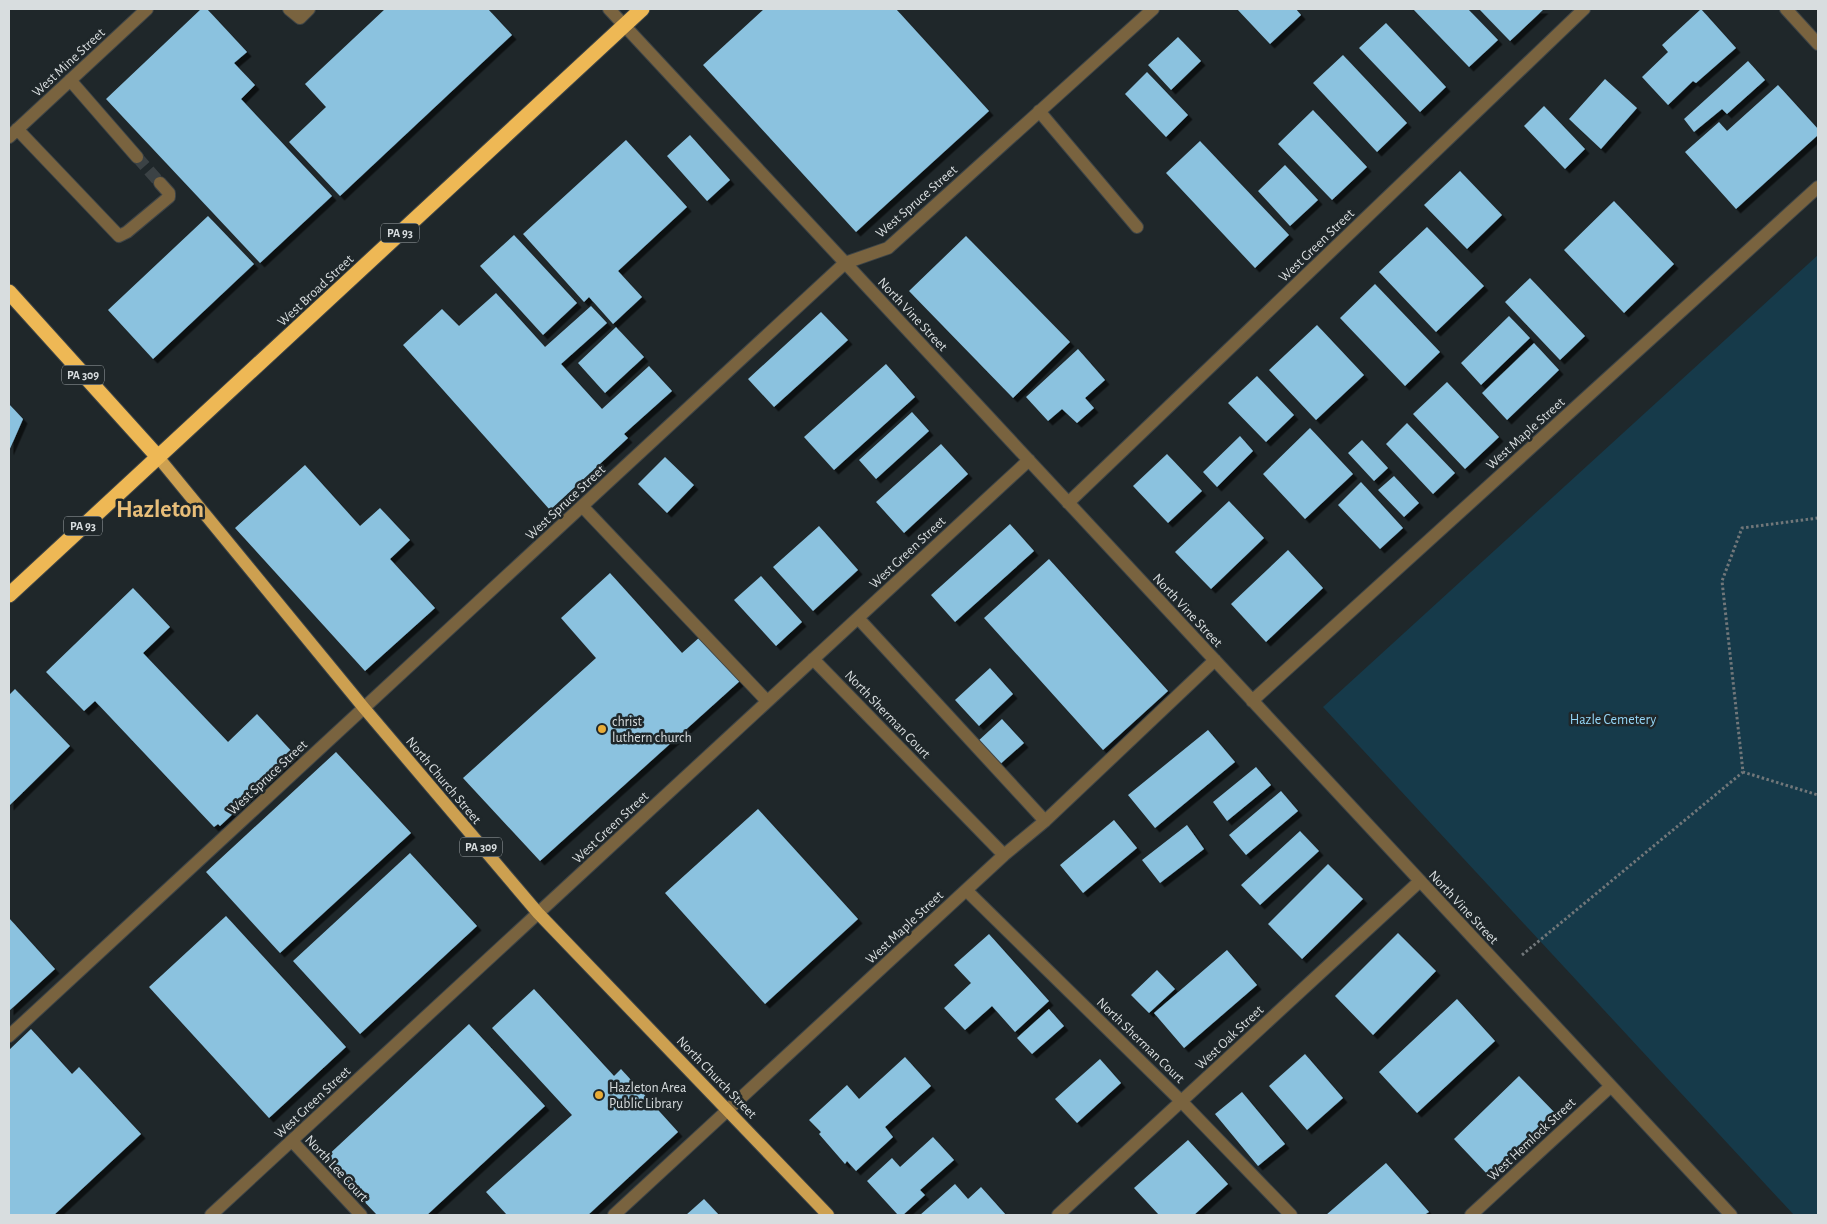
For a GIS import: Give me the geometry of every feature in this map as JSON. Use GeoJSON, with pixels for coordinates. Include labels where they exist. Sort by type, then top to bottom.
{"type":"FeatureCollection","features":[{"type":"Feature","properties":{"kind":"highway","name":"West Broad Street"},"geometry":{"type":"LineString","coordinates":[[9,595],[642,9]]}},
{"type":"Feature","properties":{"kind":"highway","name":"PA 309"},"geometry":{"type":"LineString","coordinates":[[9,292],[158,457]]}},
{"type":"Feature","properties":{"kind":"main road","name":"North Church Street"},"geometry":{"type":"LineString","coordinates":[[158,457],[364,708],[538,914],[828,1215]]}},
{"type":"Feature","properties":{"kind":"street","name":"West Mine Street"},"geometry":{"type":"LineString","coordinates":[[13,133],[147,9]]}},
{"type":"Feature","properties":{"kind":"street"},"geometry":{"type":"LineString","coordinates":[[289,9],[300,18],[309,9]]}},
{"type":"Feature","properties":{"kind":"street","name":"North Vine Street"},"geometry":{"type":"LineString","coordinates":[[609,9],[1731,1215]]}},
{"type":"Feature","properties":{"kind":"street","name":"West Spruce Street"},"geometry":{"type":"LineString","coordinates":[[9,1036],[845,263],[888,248],[1153,9]]}},
{"type":"Feature","properties":{"kind":"street","name":"West Green Street"},"geometry":{"type":"LineString","coordinates":[[1068,503],[1584,9]]}},
{"type":"Feature","properties":{"kind":"street"},"geometry":{"type":"LineString","coordinates":[[1786,9],[1818,44]]}},
{"type":"Feature","properties":{"kind":"street"},"geometry":{"type":"LineString","coordinates":[[70,80],[137,157]]}},
{"type":"Feature","properties":{"kind":"street"},"geometry":{"type":"LineString","coordinates":[[1039,111],[1137,227]]}},
{"type":"Feature","properties":{"kind":"street"},"geometry":{"type":"LineString","coordinates":[[13,133],[118,236],[123,235],[169,197],[169,193],[160,183]]}},
{"type":"Feature","properties":{"kind":"street","name":"West Maple Street"},"geometry":{"type":"LineString","coordinates":[[1252,701],[1818,187]]}},
{"type":"Feature","properties":{"kind":"street","name":"West Green Street"},"geometry":{"type":"LineString","coordinates":[[211,1215],[1029,460]]}},
{"type":"Feature","properties":{"kind":"street"},"geometry":{"type":"LineString","coordinates":[[582,506],[767,701]]}},
{"type":"Feature","properties":{"kind":"street"},"geometry":{"type":"LineString","coordinates":[[858,618],[1044,821]]}},
{"type":"Feature","properties":{"kind":"street","name":"North Sherman Court"},"geometry":{"type":"LineString","coordinates":[[814,659],[1004,854]]}},
{"type":"Feature","properties":{"kind":"street","name":"West Maple Street"},"geometry":{"type":"LineString","coordinates":[[614,1215],[1004,854],[1044,821],[1214,660]]}},
{"type":"Feature","properties":{"kind":"street","name":"West Oak Street"},"geometry":{"type":"LineString","coordinates":[[1058,1215],[1420,881]]}},
{"type":"Feature","properties":{"kind":"street","name":"North Sherman Court"},"geometry":{"type":"LineString","coordinates":[[966,890],[1182,1101],[1291,1215]]}},
{"type":"Feature","properties":{"kind":"street","name":"West Hemlock Street"},"geometry":{"type":"LineString","coordinates":[[1471,1215],[1611,1086]]}},
{"type":"Feature","properties":{"kind":"street","name":"North Lee Court"},"geometry":{"type":"LineString","coordinates":[[292,1141],[361,1215]]}},
{"type":"Feature","properties":{"kind":"path"},"geometry":{"type":"LineString","coordinates":[[1743,772],[1722,581],[1742,528],[1818,518]]}},
{"type":"Feature","properties":{"kind":"path"},"geometry":{"type":"LineString","coordinates":[[1743,772],[1818,796]]}},
{"type":"Feature","properties":{"kind":"path"},"geometry":{"type":"LineString","coordinates":[[1503,970],[1743,772]]}},
{"type":"Feature","properties":{"kind":"green space","name":"Hazle Cemetery"},"geometry":{"type":"Polygon","coordinates":[[[1818,255],[1818,1215],[1794,1215],[1323,707],[1818,255]]]}},
{"type":"Feature","properties":{"kind":"building"},"geometry":{"type":"Polygon","coordinates":[[[201,9],[207,9],[247,52],[234,63],[255,85],[241,99],[332,196],[260,263],[106,99],[201,9]]]}},
{"type":"Feature","properties":{"kind":"building"},"geometry":{"type":"Polygon","coordinates":[[[385,9],[488,9],[512,35],[340,196],[289,142],[326,107],[305,84],[385,9]]]}},
{"type":"Feature","properties":{"kind":"building"},"geometry":{"type":"Polygon","coordinates":[[[764,9],[896,9],[989,111],[856,232],[703,65],[764,9]]]}},
{"type":"Feature","properties":{"kind":"building"},"geometry":{"type":"Polygon","coordinates":[[[1237,9],[1296,9],[1301,15],[1270,44],[1237,9]]]}},
{"type":"Feature","properties":{"kind":"building"},"geometry":{"type":"Polygon","coordinates":[[[1413,9],[1468,9],[1498,40],[1469,67],[1413,9]]]}},
{"type":"Feature","properties":{"kind":"building"},"geometry":{"type":"Polygon","coordinates":[[[1479,9],[1544,9],[1510,41],[1479,9]]]}},
{"type":"Feature","properties":{"kind":"building"},"geometry":{"type":"Polygon","coordinates":[[[1701,9],[1736,48],[1696,83],[1693,81],[1668,105],[1642,77],[1668,52],[1662,45],[1701,9]]]}},
{"type":"Feature","properties":{"kind":"building"},"geometry":{"type":"Polygon","coordinates":[[[1386,23],[1446,87],[1420,112],[1359,48],[1386,23]]]}},
{"type":"Feature","properties":{"kind":"building"},"geometry":{"type":"Polygon","coordinates":[[[1178,37],[1201,61],[1171,90],[1148,65],[1178,37]]]}},
{"type":"Feature","properties":{"kind":"building"},"geometry":{"type":"Polygon","coordinates":[[[1343,55],[1407,123],[1377,152],[1313,83],[1343,55]]]}},
{"type":"Feature","properties":{"kind":"building"},"geometry":{"type":"Polygon","coordinates":[[[1748,61],[1765,80],[1727,114],[1722,109],[1694,132],[1684,119],[1748,61]]]}},
{"type":"Feature","properties":{"kind":"building"},"geometry":{"type":"Polygon","coordinates":[[[1147,72],[1188,115],[1166,137],[1125,94],[1147,72]]]}},
{"type":"Feature","properties":{"kind":"building"},"geometry":{"type":"Polygon","coordinates":[[[1605,79],[1637,108],[1601,149],[1569,119],[1605,79]]]}},
{"type":"Feature","properties":{"kind":"building"},"geometry":{"type":"Polygon","coordinates":[[[1778,85],[1818,129],[1818,135],[1736,209],[1685,152],[1719,122],[1727,131],[1778,85]]]}},
{"type":"Feature","properties":{"kind":"building"},"geometry":{"type":"Polygon","coordinates":[[[1544,106],[1585,149],[1565,169],[1524,126],[1544,106]]]}},
{"type":"Feature","properties":{"kind":"building"},"geometry":{"type":"Polygon","coordinates":[[[1313,110],[1367,167],[1332,200],[1278,144],[1313,110]]]}},
{"type":"Feature","properties":{"kind":"building"},"geometry":{"type":"Polygon","coordinates":[[[690,135],[730,180],[707,201],[667,156],[690,135]]]}},
{"type":"Feature","properties":{"kind":"building"},"geometry":{"type":"Polygon","coordinates":[[[626,140],[687,207],[618,271],[642,297],[613,324],[589,297],[584,302],[523,234],[626,140]]]}},
{"type":"Feature","properties":{"kind":"building"},"geometry":{"type":"Polygon","coordinates":[[[1200,141],[1289,235],[1255,268],[1166,173],[1200,141]]]}},
{"type":"Feature","properties":{"kind":"building"},"geometry":{"type":"Polygon","coordinates":[[[1285,165],[1318,200],[1290,226],[1258,191],[1285,165]]]}},
{"type":"Feature","properties":{"kind":"building"},"geometry":{"type":"Polygon","coordinates":[[[1460,171],[1502,215],[1467,249],[1424,205],[1460,171]]]}},
{"type":"Feature","properties":{"kind":"building"},"geometry":{"type":"Polygon","coordinates":[[[1614,201],[1674,264],[1624,313],[1564,250],[1614,201]]]}},
{"type":"Feature","properties":{"kind":"building"},"geometry":{"type":"Polygon","coordinates":[[[208,216],[254,264],[153,359],[108,310],[208,216]]]}},
{"type":"Feature","properties":{"kind":"building"},"geometry":{"type":"Polygon","coordinates":[[[1427,227],[1484,286],[1436,332],[1379,272],[1427,227]]]}},
{"type":"Feature","properties":{"kind":"building"},"geometry":{"type":"Polygon","coordinates":[[[514,235],[577,303],[543,335],[480,266],[514,235]]]}},
{"type":"Feature","properties":{"kind":"building"},"geometry":{"type":"Polygon","coordinates":[[[966,236],[1070,342],[1013,398],[909,291],[966,236]]]}},
{"type":"Feature","properties":{"kind":"building"},"geometry":{"type":"Polygon","coordinates":[[[1530,278],[1585,336],[1560,360],[1505,302],[1530,278]]]}},
{"type":"Feature","properties":{"kind":"building"},"geometry":{"type":"Polygon","coordinates":[[[1375,284],[1440,352],[1405,386],[1340,318],[1375,284]]]}},
{"type":"Feature","properties":{"kind":"building"},"geometry":{"type":"Polygon","coordinates":[[[496,293],[545,347],[591,306],[607,323],[561,364],[602,409],[649,366],[672,391],[624,434],[628,438],[550,510],[403,345],[442,309],[459,326],[496,293]]]}},
{"type":"Feature","properties":{"kind":"building"},"geometry":{"type":"Polygon","coordinates":[[[821,312],[848,340],[774,407],[748,379],[821,312]]]}},
{"type":"Feature","properties":{"kind":"building"},"geometry":{"type":"Polygon","coordinates":[[[1509,316],[1530,338],[1481,385],[1461,363],[1509,316]]]}},
{"type":"Feature","properties":{"kind":"building"},"geometry":{"type":"Polygon","coordinates":[[[1317,325],[1364,375],[1316,420],[1269,370],[1317,325]]]}},
{"type":"Feature","properties":{"kind":"building"},"geometry":{"type":"Polygon","coordinates":[[[616,327],[644,357],[605,393],[578,363],[616,327]]]}},
{"type":"Feature","properties":{"kind":"building"},"geometry":{"type":"Polygon","coordinates":[[[1534,343],[1559,370],[1507,420],[1482,393],[1534,343]]]}},
{"type":"Feature","properties":{"kind":"building"},"geometry":{"type":"Polygon","coordinates":[[[1078,349],[1105,380],[1085,398],[1094,408],[1077,423],[1062,409],[1048,421],[1026,397],[1078,349]]]}},
{"type":"Feature","properties":{"kind":"building"},"geometry":{"type":"Polygon","coordinates":[[[886,364],[915,397],[834,470],[804,437],[886,364]]]}},
{"type":"Feature","properties":{"kind":"building"},"geometry":{"type":"Polygon","coordinates":[[[1257,376],[1294,415],[1266,442],[1228,403],[1257,376]]]}},
{"type":"Feature","properties":{"kind":"building"},"geometry":{"type":"Polygon","coordinates":[[[1447,382],[1499,437],[1465,469],[1413,414],[1447,382]]]}},
{"type":"Feature","properties":{"kind":"building"},"geometry":{"type":"Polygon","coordinates":[[[9,404],[23,419],[9,451],[9,404]]]}},
{"type":"Feature","properties":{"kind":"building"},"geometry":{"type":"Polygon","coordinates":[[[912,412],[929,431],[876,479],[859,460],[912,412]]]}},
{"type":"Feature","properties":{"kind":"building"},"geometry":{"type":"Polygon","coordinates":[[[1407,423],[1455,473],[1433,494],[1386,444],[1407,423]]]}},
{"type":"Feature","properties":{"kind":"building"},"geometry":{"type":"Polygon","coordinates":[[[1310,428],[1353,474],[1305,519],[1263,474],[1310,428]]]}},
{"type":"Feature","properties":{"kind":"building"},"geometry":{"type":"Polygon","coordinates":[[[1240,436],[1253,451],[1217,487],[1203,472],[1240,436]]]}},
{"type":"Feature","properties":{"kind":"building"},"geometry":{"type":"Polygon","coordinates":[[[1362,440],[1388,468],[1374,481],[1348,453],[1362,440]]]}},
{"type":"Feature","properties":{"kind":"building"},"geometry":{"type":"Polygon","coordinates":[[[941,444],[968,474],[904,533],[876,502],[941,444]]]}},
{"type":"Feature","properties":{"kind":"building"},"geometry":{"type":"Polygon","coordinates":[[[1167,454],[1202,491],[1168,523],[1133,486],[1167,454]]]}},
{"type":"Feature","properties":{"kind":"building"},"geometry":{"type":"Polygon","coordinates":[[[665,457],[694,485],[667,513],[638,484],[665,457]]]}},
{"type":"Feature","properties":{"kind":"building"},"geometry":{"type":"Polygon","coordinates":[[[305,465],[360,526],[380,508],[410,540],[390,559],[435,608],[365,671],[235,528],[305,465]]]}},
{"type":"Feature","properties":{"kind":"building"},"geometry":{"type":"Polygon","coordinates":[[[1394,476],[1419,503],[1404,517],[1378,490],[1394,476]]]}},
{"type":"Feature","properties":{"kind":"building"},"geometry":{"type":"Polygon","coordinates":[[[1361,482],[1403,528],[1380,549],[1338,505],[1361,482]]]}},
{"type":"Feature","properties":{"kind":"building"},"geometry":{"type":"Polygon","coordinates":[[[1229,501],[1264,538],[1211,589],[1175,552],[1229,501]]]}},
{"type":"Feature","properties":{"kind":"building"},"geometry":{"type":"Polygon","coordinates":[[[1010,524],[1034,551],[955,622],[931,595],[1010,524]]]}},
{"type":"Feature","properties":{"kind":"building"},"geometry":{"type":"Polygon","coordinates":[[[819,526],[858,570],[813,611],[773,567],[819,526]]]}},
{"type":"Feature","properties":{"kind":"building"},"geometry":{"type":"Polygon","coordinates":[[[1288,550],[1323,588],[1266,642],[1231,604],[1288,550]]]}},
{"type":"Feature","properties":{"kind":"building"},"geometry":{"type":"Polygon","coordinates":[[[1049,559],[1168,691],[1103,750],[984,618],[1049,559]]]}},
{"type":"Feature","properties":{"kind":"building","name":"christ luthern church"},"geometry":{"type":"Polygon","coordinates":[[[610,573],[682,653],[701,636],[741,680],[540,861],[463,778],[596,658],[561,618],[610,573]]]}},
{"type":"Feature","properties":{"kind":"building"},"geometry":{"type":"Polygon","coordinates":[[[761,576],[802,622],[776,646],[734,600],[761,576]]]}},
{"type":"Feature","properties":{"kind":"building"},"geometry":{"type":"Polygon","coordinates":[[[133,588],[170,627],[143,653],[228,742],[257,714],[295,755],[220,826],[218,824],[214,827],[95,701],[84,711],[46,672],[133,588]]]}},
{"type":"Feature","properties":{"kind":"building"},"geometry":{"type":"Polygon","coordinates":[[[990,668],[1013,694],[979,726],[955,700],[990,668]]]}},
{"type":"Feature","properties":{"kind":"building"},"geometry":{"type":"Polygon","coordinates":[[[15,689],[70,746],[9,806],[9,695],[15,689]]]}},
{"type":"Feature","properties":{"kind":"building"},"geometry":{"type":"Polygon","coordinates":[[[1002,719],[1024,743],[998,766],[977,742],[1002,719]]]}},
{"type":"Feature","properties":{"kind":"building"},"geometry":{"type":"Polygon","coordinates":[[[1208,730],[1235,762],[1155,828],[1128,795],[1208,730]]]}},
{"type":"Feature","properties":{"kind":"building"},"geometry":{"type":"Polygon","coordinates":[[[336,752],[411,833],[280,953],[206,872],[336,752]]]}},
{"type":"Feature","properties":{"kind":"building"},"geometry":{"type":"Polygon","coordinates":[[[1256,767],[1271,785],[1227,821],[1213,802],[1256,767]]]}},
{"type":"Feature","properties":{"kind":"building"},"geometry":{"type":"Polygon","coordinates":[[[1281,791],[1298,811],[1246,855],[1229,835],[1281,791]]]}},
{"type":"Feature","properties":{"kind":"building"},"geometry":{"type":"Polygon","coordinates":[[[758,809],[858,919],[765,1004],[665,893],[758,809]]]}},
{"type":"Feature","properties":{"kind":"building"},"geometry":{"type":"Polygon","coordinates":[[[1114,820],[1137,848],[1083,893],[1060,865],[1114,820]]]}},
{"type":"Feature","properties":{"kind":"building"},"geometry":{"type":"Polygon","coordinates":[[[1187,825],[1204,849],[1160,883],[1142,860],[1187,825]]]}},
{"type":"Feature","properties":{"kind":"building"},"geometry":{"type":"Polygon","coordinates":[[[1300,831],[1319,851],[1260,905],[1241,885],[1300,831]]]}},
{"type":"Feature","properties":{"kind":"building"},"geometry":{"type":"Polygon","coordinates":[[[410,853],[477,926],[360,1034],[293,961],[410,853]]]}},
{"type":"Feature","properties":{"kind":"building"},"geometry":{"type":"Polygon","coordinates":[[[1328,864],[1363,899],[1302,959],[1268,924],[1328,864]]]}},
{"type":"Feature","properties":{"kind":"building"},"geometry":{"type":"Polygon","coordinates":[[[226,916],[346,1047],[269,1118],[149,987],[226,916]]]}},
{"type":"Feature","properties":{"kind":"building"},"geometry":{"type":"Polygon","coordinates":[[[9,918],[55,969],[9,1011],[9,918]]]}},
{"type":"Feature","properties":{"kind":"building"},"geometry":{"type":"Polygon","coordinates":[[[1398,933],[1436,971],[1373,1035],[1335,996],[1398,933]]]}},
{"type":"Feature","properties":{"kind":"building"},"geometry":{"type":"Polygon","coordinates":[[[989,934],[1049,1001],[1015,1032],[992,1006],[965,1030],[944,1008],[971,983],[954,965],[989,934]]]}},
{"type":"Feature","properties":{"kind":"building"},"geometry":{"type":"Polygon","coordinates":[[[1227,950],[1257,985],[1184,1048],[1154,1013],[1227,950]]]}},
{"type":"Feature","properties":{"kind":"building"},"geometry":{"type":"Polygon","coordinates":[[[1157,970],[1175,989],[1149,1013],[1131,995],[1157,970]]]}},
{"type":"Feature","properties":{"kind":"building","name":"Hazleton Area Public Library"},"geometry":{"type":"Polygon","coordinates":[[[534,989],[614,1076],[621,1069],[678,1132],[588,1215],[507,1215],[486,1192],[572,1115],[492,1028],[534,989]]]}},
{"type":"Feature","properties":{"kind":"building"},"geometry":{"type":"Polygon","coordinates":[[[1457,999],[1495,1041],[1417,1113],[1379,1072],[1457,999]]]}},
{"type":"Feature","properties":{"kind":"building"},"geometry":{"type":"Polygon","coordinates":[[[1049,1009],[1064,1026],[1032,1054],[1017,1038],[1049,1009]]]}},
{"type":"Feature","properties":{"kind":"building"},"geometry":{"type":"Polygon","coordinates":[[[469,1024],[545,1106],[427,1215],[377,1215],[324,1159],[469,1024]]]}},
{"type":"Feature","properties":{"kind":"building"},"geometry":{"type":"Polygon","coordinates":[[[31,1029],[72,1074],[79,1067],[141,1134],[54,1215],[9,1215],[9,1050],[31,1029]]]}},
{"type":"Feature","properties":{"kind":"building"},"geometry":{"type":"Polygon","coordinates":[[[1305,1054],[1343,1098],[1307,1130],[1269,1086],[1305,1054]]]}},
{"type":"Feature","properties":{"kind":"building"},"geometry":{"type":"Polygon","coordinates":[[[905,1057],[931,1086],[885,1127],[893,1137],[856,1171],[847,1161],[845,1164],[819,1134],[821,1132],[809,1120],[847,1085],[859,1099],[905,1057]]]}},
{"type":"Feature","properties":{"kind":"building"},"geometry":{"type":"Polygon","coordinates":[[[1100,1059],[1121,1083],[1077,1123],[1055,1099],[1100,1059]]]}},
{"type":"Feature","properties":{"kind":"building"},"geometry":{"type":"Polygon","coordinates":[[[1519,1076],[1554,1112],[1488,1175],[1454,1139],[1519,1076]]]}},
{"type":"Feature","properties":{"kind":"building"},"geometry":{"type":"Polygon","coordinates":[[[1242,1092],[1285,1144],[1258,1166],[1215,1114],[1242,1092]]]}},
{"type":"Feature","properties":{"kind":"building"},"geometry":{"type":"Polygon","coordinates":[[[933,1137],[954,1160],[920,1190],[925,1195],[903,1215],[898,1215],[867,1181],[892,1158],[900,1167],[933,1137]]]}},
{"type":"Feature","properties":{"kind":"building"},"geometry":{"type":"Polygon","coordinates":[[[1188,1140],[1228,1184],[1194,1215],[1159,1215],[1134,1188],[1188,1140]]]}},
{"type":"Feature","properties":{"kind":"building"},"geometry":{"type":"Polygon","coordinates":[[[1386,1163],[1429,1212],[1424,1215],[1326,1215],[1386,1163]]]}},
{"type":"Feature","properties":{"kind":"building"},"geometry":{"type":"Polygon","coordinates":[[[955,1184],[968,1199],[981,1187],[1006,1215],[920,1215],[955,1184]]]}},
{"type":"Feature","properties":{"kind":"building"},"geometry":{"type":"Polygon","coordinates":[[[704,1199],[719,1215],[686,1215],[704,1199]]]}},
{"type":"Feature","properties":{"kind":"tunnel"},"geometry":{"type":"LineString","coordinates":[[137,157],[160,183]]}},
{"type":"Feature","properties":{"kind":"place","name":"christ luthern church"},"geometry":{"type":"Point","coordinates":[602,729]}},
{"type":"Feature","properties":{"kind":"place","name":"Hazleton Area Public Library"},"geometry":{"type":"Point","coordinates":[599,1095]}},
{"type":"Feature","properties":{"kind":"district","name":"Hazleton"},"geometry":{"type":"Point","coordinates":[160,509]}}]}
